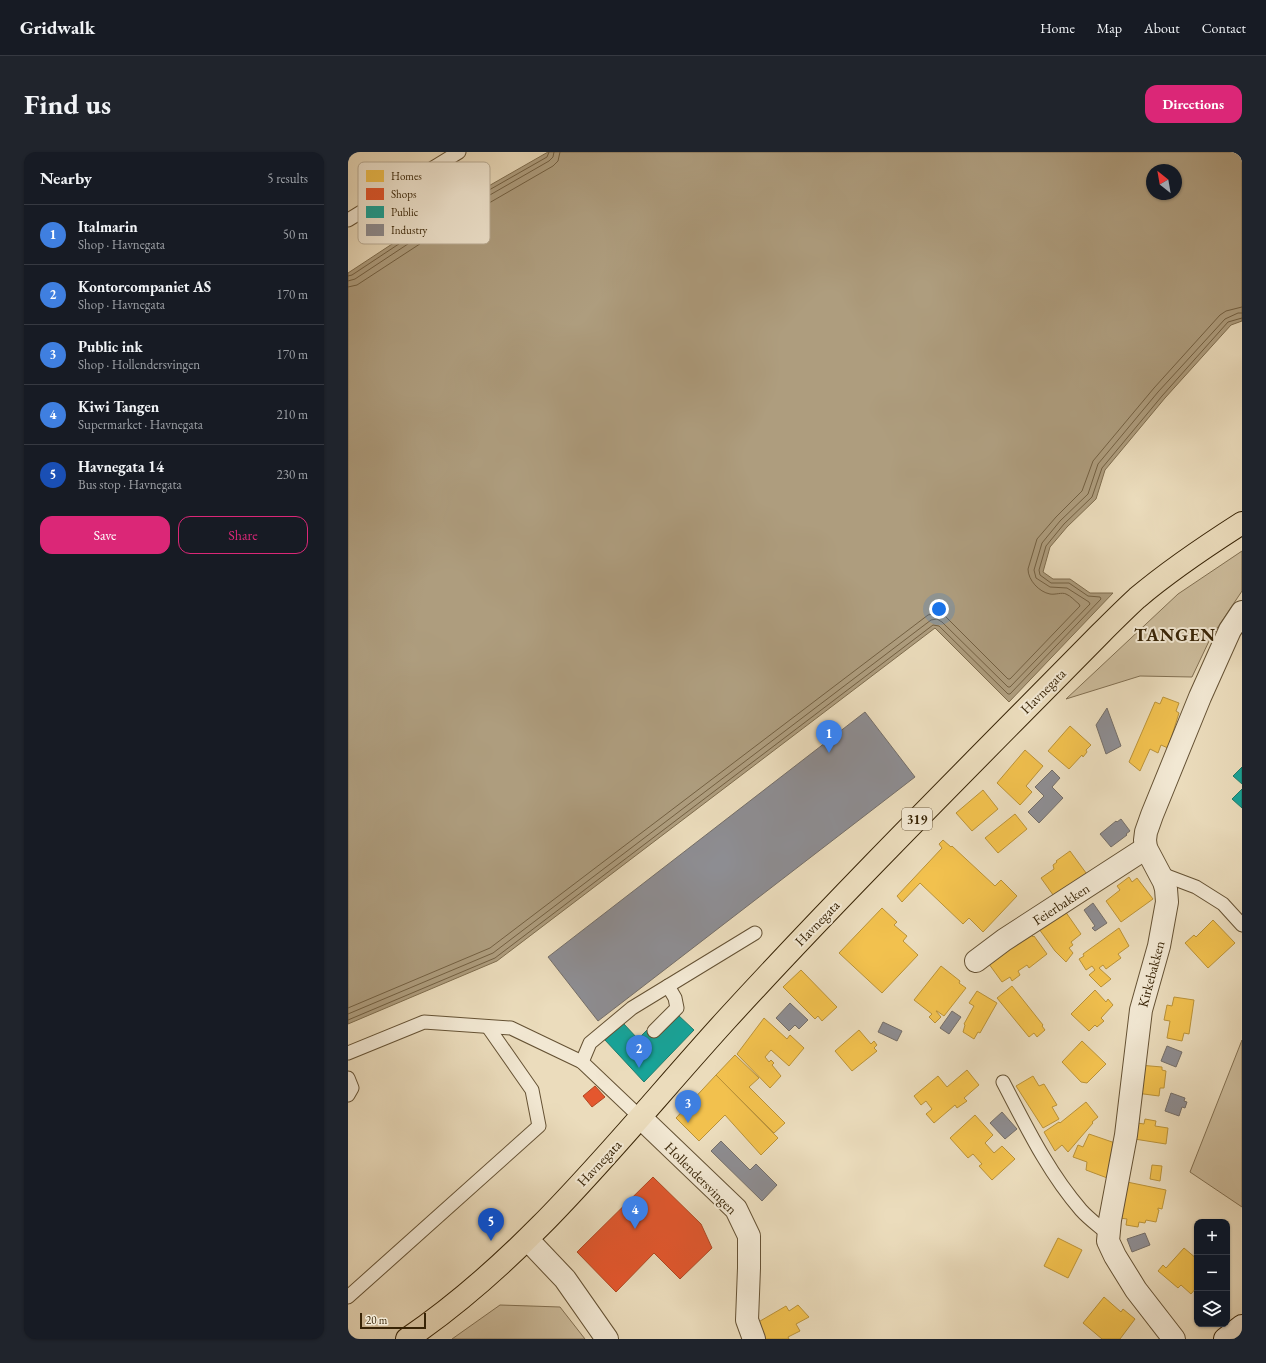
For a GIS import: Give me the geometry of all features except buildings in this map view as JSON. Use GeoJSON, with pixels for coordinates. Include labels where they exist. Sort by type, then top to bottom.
{"type":"FeatureCollection","features":[{"type":"Feature","properties":{"kind":"main road","name":"Havnegata"},"geometry":{"type":"LineString","coordinates":[[407,1339],[432,1322],[492,1273],[528,1240],[641,1118],[715,1033],[796,944],[861,876],[1100,634],[1136,599],[1167,574],[1197,552],[1242,523]]}},
{"type":"Feature","properties":{"kind":"street"},"geometry":{"type":"LineString","coordinates":[[1146,848],[1146,832],[1188,727],[1230,630],[1242,612]]}},
{"type":"Feature","properties":{"kind":"street","name":"Kirkebakken"},"geometry":{"type":"LineString","coordinates":[[1146,848],[1164,882],[1166,895],[1164,920],[1159,946],[1141,1010],[1126,1135],[1110,1220],[1108,1240],[1115,1256],[1136,1290],[1174,1339]]}},
{"type":"Feature","properties":{"kind":"street","name":"Feierbakken"},"geometry":{"type":"LineString","coordinates":[[976,961],[1004,940],[1146,848]]}},
{"type":"Feature","properties":{"kind":"street","name":"Hollendersvingen"},"geometry":{"type":"LineString","coordinates":[[641,1118],[736,1209],[749,1236],[747,1320],[754,1339]]}},
{"type":"Feature","properties":{"kind":"street"},"geometry":{"type":"LineString","coordinates":[[528,1240],[565,1279],[607,1339]]}},
{"type":"Feature","properties":{"kind":"street"},"geometry":{"type":"LineString","coordinates":[[1225,1339],[1242,1326]]}},
{"type":"Feature","properties":{"kind":"lane"},"geometry":{"type":"LineString","coordinates":[[443,162],[459,152]]}},
{"type":"Feature","properties":{"kind":"lane"},"geometry":{"type":"LineString","coordinates":[[348,220],[358,214]]}},
{"type":"Feature","properties":{"kind":"lane"},"geometry":{"type":"LineString","coordinates":[[1160,873],[1196,887],[1222,904],[1242,924]]}},
{"type":"Feature","properties":{"kind":"lane"},"geometry":{"type":"LineString","coordinates":[[582,1062],[590,1043],[632,1008],[755,933]]}},
{"type":"Feature","properties":{"kind":"lane"},"geometry":{"type":"LineString","coordinates":[[654,1031],[677,1008],[675,998],[668,986]]}},
{"type":"Feature","properties":{"kind":"lane"},"geometry":{"type":"LineString","coordinates":[[348,1054],[424,1022],[511,1028],[582,1062],[641,1118]]}},
{"type":"Feature","properties":{"kind":"lane"},"geometry":{"type":"LineString","coordinates":[[348,1297],[539,1126],[532,1090],[488,1027]]}},
{"type":"Feature","properties":{"kind":"lane"},"geometry":{"type":"LineString","coordinates":[[348,1078],[352,1088],[348,1095]]}},
{"type":"Feature","properties":{"kind":"lane"},"geometry":{"type":"LineString","coordinates":[[1003,1082],[1032,1137],[1062,1184],[1082,1210],[1108,1234]]}},
{"type":"Feature","properties":{"kind":"shaded area"},"geometry":{"type":"Polygon","coordinates":[[[1242,551],[1242,591],[1210,639],[1192,677],[1140,676],[1066,699],[1178,594],[1242,551]]]}},
{"type":"Feature","properties":{"kind":"shaded area"},"geometry":{"type":"Polygon","coordinates":[[[1242,1040],[1242,1207],[1190,1172],[1242,1040]]]}},
{"type":"Feature","properties":{"kind":"shaded area"},"geometry":{"type":"Polygon","coordinates":[[[500,1305],[560,1307],[585,1339],[452,1339],[500,1305]]]}},
{"type":"Feature","properties":{"kind":"water"},"geometry":{"type":"Polygon","coordinates":[[[548,152],[1242,152],[1242,321],[1231,325],[1165,398],[1105,470],[1096,499],[1067,527],[1050,547],[1043,572],[1053,579],[1070,579],[1090,593],[1113,593],[1009,702],[935,628],[497,961],[348,1024],[348,273],[392,244],[490,244],[490,185],[548,152]]]}},
{"type":"Feature","properties":{"kind":"place","name":"Italmarin"},"geometry":{"type":"Point","coordinates":[829,753]}},
{"type":"Feature","properties":{"kind":"place","name":"Kontorcompaniet AS"},"geometry":{"type":"Point","coordinates":[639,1068]}},
{"type":"Feature","properties":{"kind":"place","name":"Public ink"},"geometry":{"type":"Point","coordinates":[688,1123]}},
{"type":"Feature","properties":{"kind":"place","name":"Kiwi Tangen"},"geometry":{"type":"Point","coordinates":[635,1229]}},
{"type":"Feature","properties":{"kind":"place","name":"Havnegata 14"},"geometry":{"type":"Point","coordinates":[491,1241]}},
{"type":"Feature","properties":{"kind":"district","name":"TANGEN"},"geometry":{"type":"Point","coordinates":[1175,635]}}]}
